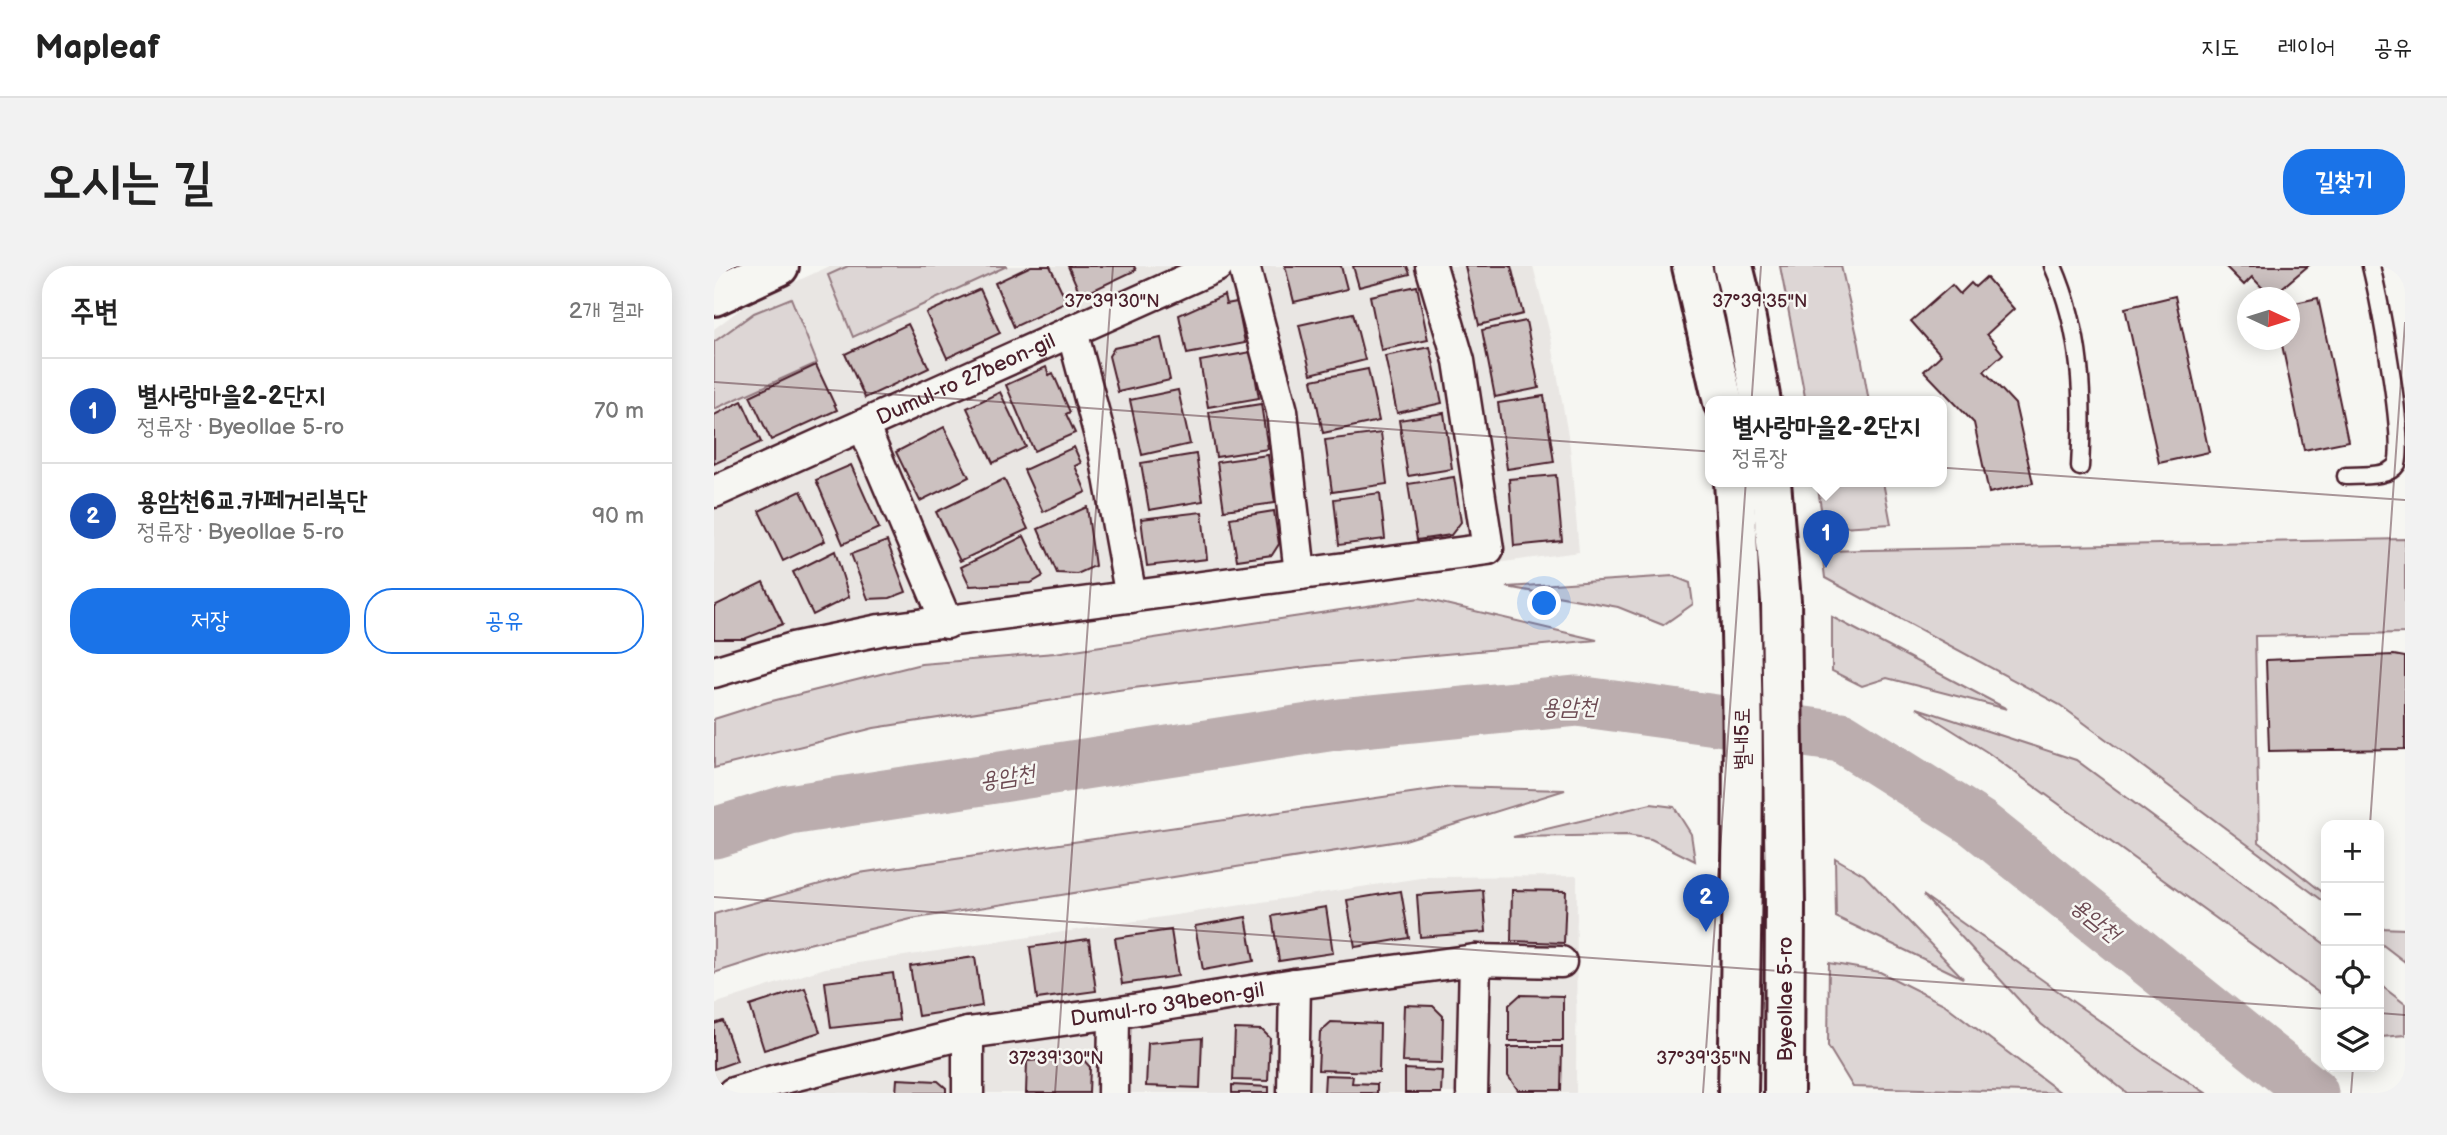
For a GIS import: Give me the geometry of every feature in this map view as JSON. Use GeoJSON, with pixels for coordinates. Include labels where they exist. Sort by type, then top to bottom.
{"type":"FeatureCollection","features":[{"type":"Feature","properties":{"kind":"street"},"geometry":{"type":"LineString","coordinates":[[714,296],[779,266]]}},
{"type":"Feature","properties":{"kind":"street","name":"Dumul-ro 27beon-gil"},"geometry":{"type":"LineString","coordinates":[[714,492],[1217,266]]}},
{"type":"Feature","properties":{"kind":"street"},"geometry":{"type":"LineString","coordinates":[[1244,266],[1282,411],[1300,574]]}},
{"type":"Feature","properties":{"kind":"street"},"geometry":{"type":"LineString","coordinates":[[714,672],[793,648],[880,630],[1488,549],[1459,361],[1431,266]]}},
{"type":"Feature","properties":{"kind":"street"},"geometry":{"type":"LineString","coordinates":[[1692,266],[1722,396]]}},
{"type":"Feature","properties":{"kind":"street"},"geometry":{"type":"LineString","coordinates":[[1733,266],[1760,396]]}},
{"type":"Feature","properties":{"kind":"street"},"geometry":{"type":"LineString","coordinates":[[1072,331],[1105,455],[1131,597]]}},
{"type":"Feature","properties":{"kind":"street"},"geometry":{"type":"LineString","coordinates":[[863,425],[947,623]]}},
{"type":"Feature","properties":{"kind":"street","name":"별내5로"},"geometry":{"type":"LineString","coordinates":[[1734,487],[1742,587],[1742,892]]}},
{"type":"Feature","properties":{"kind":"street","name":"별내5로"},"geometry":{"type":"LineString","coordinates":[[1771,487],[1781,601],[1785,904]]}},
{"type":"Feature","properties":{"kind":"street","name":"Byeollae 5-ro"},"geometry":{"type":"LineString","coordinates":[[1738,1093],[1742,892]]}},
{"type":"Feature","properties":{"kind":"street","name":"Byeollae 5-ro"},"geometry":{"type":"LineString","coordinates":[[1784,1093],[1785,904]]}},
{"type":"Feature","properties":{"kind":"street"},"geometry":{"type":"LineString","coordinates":[[1472,1093],[1475,960]]}},
{"type":"Feature","properties":{"kind":"street","name":"Dumul-ro 39beon-gil"},"geometry":{"type":"LineString","coordinates":[[733,1093],[776,1086],[968,1033],[1475,960],[1561,962]]}},
{"type":"Feature","properties":{"kind":"street"},"geometry":{"type":"LineString","coordinates":[[1293,1093],[1295,984]]}},
{"type":"Feature","properties":{"kind":"street"},"geometry":{"type":"LineString","coordinates":[[1113,1093],[1114,1013]]}},
{"type":"Feature","properties":{"kind":"street"},"geometry":{"type":"LineString","coordinates":[[968,1033],[968,1093]]}},
{"type":"Feature","properties":{"kind":"lane"},"geometry":{"type":"LineString","coordinates":[[2053,266],[2065,293],[2078,345],[2083,414],[2080,467]]}},
{"type":"Feature","properties":{"kind":"lane"},"geometry":{"type":"LineString","coordinates":[[2346,476],[2384,474],[2397,466],[2402,452],[2404,419],[2371,266]]}},
{"type":"Feature","properties":{"kind":"shaded area"},"geometry":{"type":"Polygon","coordinates":[[[830,266],[1533,266],[1551,338],[1570,447],[1579,552],[823,652],[714,684],[714,329],[747,304],[830,266]]]}},
{"type":"Feature","properties":{"kind":"shaded area"},"geometry":{"type":"Polygon","coordinates":[[[848,266],[1007,266],[853,337],[828,275],[848,266]]]}},
{"type":"Feature","properties":{"kind":"shaded area"},"geometry":{"type":"Polygon","coordinates":[[[1780,266],[1841,266],[1868,396],[1805,396],[1780,266]]]}},
{"type":"Feature","properties":{"kind":"shaded area"},"geometry":{"type":"Polygon","coordinates":[[[791,298],[817,363],[714,409],[714,342],[754,313],[791,298]]]}},
{"type":"Feature","properties":{"kind":"shaded area"},"geometry":{"type":"Polygon","coordinates":[[[1818,487],[1884,487],[1891,524],[1824,528],[1818,487]]]}},
{"type":"Feature","properties":{"kind":"shaded area"},"geometry":{"type":"Polygon","coordinates":[[[2405,539],[2405,633],[2255,636],[2259,842],[2321,891],[2321,899],[2060,705],[1825,578],[1822,551],[2405,539]]]}},
{"type":"Feature","properties":{"kind":"shaded area"},"geometry":{"type":"Polygon","coordinates":[[[1673,576],[1690,583],[1693,604],[1663,625],[1618,607],[1507,587],[1673,576]]]}},
{"type":"Feature","properties":{"kind":"shaded area"},"geometry":{"type":"Polygon","coordinates":[[[1420,598],[1597,640],[1316,666],[1125,689],[874,728],[714,768],[714,719],[768,702],[921,664],[1055,653],[1420,598]]]}},
{"type":"Feature","properties":{"kind":"shaded area"},"geometry":{"type":"Polygon","coordinates":[[[1832,617],[2007,709],[1887,678],[1862,686],[1832,671],[1832,617]]]}},
{"type":"Feature","properties":{"kind":"shaded area"},"geometry":{"type":"Polygon","coordinates":[[[1917,708],[2076,760],[2321,941],[2321,994],[1987,752],[1917,708]]]}},
{"type":"Feature","properties":{"kind":"shaded area"},"geometry":{"type":"Polygon","coordinates":[[[1452,787],[1565,790],[1405,840],[911,919],[792,948],[714,973],[714,914],[859,873],[1452,787]]]}},
{"type":"Feature","properties":{"kind":"shaded area"},"geometry":{"type":"Polygon","coordinates":[[[1651,804],[1674,807],[1691,834],[1695,861],[1651,839],[1627,835],[1513,837],[1651,804]]]}},
{"type":"Feature","properties":{"kind":"shaded area"},"geometry":{"type":"Polygon","coordinates":[[[1835,858],[1864,875],[1963,978],[1836,917],[1835,858]]]}},
{"type":"Feature","properties":{"kind":"shaded area"},"geometry":{"type":"Polygon","coordinates":[[[1577,876],[1576,1093],[714,1093],[714,1004],[825,968],[1427,877],[1577,876]]]}},
{"type":"Feature","properties":{"kind":"shaded area"},"geometry":{"type":"Polygon","coordinates":[[[1923,895],[2152,1058],[2206,1093],[2127,1093],[2041,1024],[1923,895]]]}},
{"type":"Feature","properties":{"kind":"shaded area"},"geometry":{"type":"Polygon","coordinates":[[[2384,928],[2405,929],[2405,962],[2384,946],[2384,928]]]}},
{"type":"Feature","properties":{"kind":"shaded area"},"geometry":{"type":"Polygon","coordinates":[[[1829,963],[1880,972],[1944,1004],[2061,1093],[1853,1087],[1828,1046],[1829,963]]]}},
{"type":"Feature","properties":{"kind":"shaded area"},"geometry":{"type":"Polygon","coordinates":[[[2384,988],[2405,1004],[2405,1035],[2384,1037],[2384,988]]]}},
{"type":"Feature","properties":{"kind":"building"},"geometry":{"type":"Polygon","coordinates":[[[1031,266],[1050,266],[1067,302],[1014,327],[995,283],[1031,266]]]}},
{"type":"Feature","properties":{"kind":"building"},"geometry":{"type":"Polygon","coordinates":[[[1068,266],[1134,266],[1136,270],[1081,296],[1068,266]]]}},
{"type":"Feature","properties":{"kind":"building"},"geometry":{"type":"Polygon","coordinates":[[[1285,266],[1341,266],[1347,289],[1294,302],[1285,266]]]}},
{"type":"Feature","properties":{"kind":"building"},"geometry":{"type":"Polygon","coordinates":[[[1353,266],[1407,266],[1410,274],[1359,287],[1353,266]]]}},
{"type":"Feature","properties":{"kind":"building"},"geometry":{"type":"Polygon","coordinates":[[[1465,266],[1511,266],[1523,314],[1479,325],[1465,266]]]}},
{"type":"Feature","properties":{"kind":"building"},"geometry":{"type":"Polygon","coordinates":[[[2225,266],[2308,266],[2283,287],[2262,287],[2252,277],[2244,285],[2225,266]]]}},
{"type":"Feature","properties":{"kind":"building"},"geometry":{"type":"Polygon","coordinates":[[[1986,277],[2014,309],[1987,334],[2003,354],[1984,371],[2015,404],[2033,483],[1989,493],[1974,423],[1924,371],[1941,355],[1911,321],[1952,285],[1960,294],[1971,283],[1975,287],[1986,277]]]}},
{"type":"Feature","properties":{"kind":"building"},"geometry":{"type":"Polygon","coordinates":[[[1417,286],[1428,340],[1381,350],[1370,296],[1417,286]]]}},
{"type":"Feature","properties":{"kind":"building"},"geometry":{"type":"Polygon","coordinates":[[[980,289],[1000,333],[947,358],[926,313],[980,289]]]}},
{"type":"Feature","properties":{"kind":"building"},"geometry":{"type":"Polygon","coordinates":[[[1224,295],[1226,304],[1237,302],[1245,343],[1187,354],[1179,315],[1224,295]]]}},
{"type":"Feature","properties":{"kind":"building"},"geometry":{"type":"Polygon","coordinates":[[[2175,296],[2209,452],[2159,463],[2125,308],[2175,296]]]}},
{"type":"Feature","properties":{"kind":"building"},"geometry":{"type":"Polygon","coordinates":[[[2318,298],[2348,441],[2304,450],[2283,350],[2300,350],[2300,302],[2318,298]]]}},
{"type":"Feature","properties":{"kind":"building"},"geometry":{"type":"Polygon","coordinates":[[[1353,313],[1365,360],[1311,374],[1299,325],[1353,313]]]}},
{"type":"Feature","properties":{"kind":"building"},"geometry":{"type":"Polygon","coordinates":[[[1526,321],[1539,388],[1495,397],[1482,330],[1526,321]]]}},
{"type":"Feature","properties":{"kind":"building"},"geometry":{"type":"Polygon","coordinates":[[[908,324],[929,368],[865,398],[845,354],[908,324]]]}},
{"type":"Feature","properties":{"kind":"building"},"geometry":{"type":"Polygon","coordinates":[[[1161,338],[1170,380],[1118,392],[1109,356],[1114,348],[1161,338]]]}},
{"type":"Feature","properties":{"kind":"building"},"geometry":{"type":"Polygon","coordinates":[[[1430,347],[1442,403],[1397,413],[1385,356],[1430,347]]]}},
{"type":"Feature","properties":{"kind":"building"},"geometry":{"type":"Polygon","coordinates":[[[1251,352],[1259,398],[1208,407],[1200,361],[1251,352]]]}},
{"type":"Feature","properties":{"kind":"building"},"geometry":{"type":"Polygon","coordinates":[[[816,365],[837,410],[771,440],[750,396],[816,365]]]}},
{"type":"Feature","properties":{"kind":"building"},"geometry":{"type":"Polygon","coordinates":[[[1046,367],[1049,375],[1053,373],[1070,412],[1066,414],[1075,433],[1034,451],[1006,385],[1046,367]]]}},
{"type":"Feature","properties":{"kind":"building"},"geometry":{"type":"Polygon","coordinates":[[[1368,369],[1379,421],[1323,433],[1312,380],[1368,369]]]}},
{"type":"Feature","properties":{"kind":"building"},"geometry":{"type":"Polygon","coordinates":[[[1178,390],[1190,444],[1142,455],[1130,400],[1178,390]]]}},
{"type":"Feature","properties":{"kind":"building"},"geometry":{"type":"Polygon","coordinates":[[[1000,392],[1026,447],[993,463],[967,408],[1000,392]]]}},
{"type":"Feature","properties":{"kind":"building"},"geometry":{"type":"Polygon","coordinates":[[[1544,396],[1554,462],[1507,469],[1498,403],[1544,396]]]}},
{"type":"Feature","properties":{"kind":"building"},"geometry":{"type":"Polygon","coordinates":[[[742,401],[761,442],[714,464],[714,415],[742,401]]]}},
{"type":"Feature","properties":{"kind":"building"},"geometry":{"type":"Polygon","coordinates":[[[1261,404],[1268,449],[1216,457],[1209,412],[1261,404]]]}},
{"type":"Feature","properties":{"kind":"building"},"geometry":{"type":"Polygon","coordinates":[[[1444,413],[1452,469],[1408,476],[1399,420],[1444,413]]]}},
{"type":"Feature","properties":{"kind":"building"},"geometry":{"type":"Polygon","coordinates":[[[944,427],[969,477],[920,501],[896,452],[944,427]]]}},
{"type":"Feature","properties":{"kind":"building"},"geometry":{"type":"Polygon","coordinates":[[[1381,433],[1387,484],[1332,492],[1325,440],[1381,433]]]}},
{"type":"Feature","properties":{"kind":"building"},"geometry":{"type":"Polygon","coordinates":[[[1074,447],[1081,463],[1075,466],[1086,492],[1043,512],[1024,470],[1074,447]]]}},
{"type":"Feature","properties":{"kind":"building"},"geometry":{"type":"Polygon","coordinates":[[[1196,454],[1203,501],[1149,510],[1141,463],[1196,454]]]}},
{"type":"Feature","properties":{"kind":"building"},"geometry":{"type":"Polygon","coordinates":[[[1268,455],[1275,503],[1224,510],[1217,462],[1268,455]]]}},
{"type":"Feature","properties":{"kind":"building"},"geometry":{"type":"Polygon","coordinates":[[[851,465],[879,528],[843,544],[816,480],[851,465]]]}},
{"type":"Feature","properties":{"kind":"building"},"geometry":{"type":"Polygon","coordinates":[[[1556,475],[1562,541],[1514,546],[1509,479],[1556,475]]]}},
{"type":"Feature","properties":{"kind":"building"},"geometry":{"type":"Polygon","coordinates":[[[1454,477],[1461,522],[1451,535],[1417,540],[1408,484],[1454,477]]]}},
{"type":"Feature","properties":{"kind":"building"},"geometry":{"type":"Polygon","coordinates":[[[1004,479],[1028,529],[960,561],[936,512],[1004,479]]]}},
{"type":"Feature","properties":{"kind":"building"},"geometry":{"type":"Polygon","coordinates":[[[801,491],[825,541],[783,561],[759,511],[801,491]]]}},
{"type":"Feature","properties":{"kind":"building"},"geometry":{"type":"Polygon","coordinates":[[[1380,493],[1385,539],[1339,545],[1334,499],[1380,493]]]}},
{"type":"Feature","properties":{"kind":"building"},"geometry":{"type":"Polygon","coordinates":[[[1087,507],[1095,566],[1077,574],[1057,573],[1038,529],[1087,507]]]}},
{"type":"Feature","properties":{"kind":"building"},"geometry":{"type":"Polygon","coordinates":[[[1274,511],[1279,544],[1272,555],[1237,560],[1230,518],[1274,511]]]}},
{"type":"Feature","properties":{"kind":"building"},"geometry":{"type":"Polygon","coordinates":[[[1202,512],[1207,559],[1147,566],[1141,519],[1202,512]]]}},
{"type":"Feature","properties":{"kind":"building"},"geometry":{"type":"Polygon","coordinates":[[[1024,536],[1043,576],[1031,583],[970,586],[961,567],[1024,536]]]}},
{"type":"Feature","properties":{"kind":"building"},"geometry":{"type":"Polygon","coordinates":[[[887,541],[906,592],[890,598],[868,599],[851,554],[887,541]]]}},
{"type":"Feature","properties":{"kind":"building"},"geometry":{"type":"Polygon","coordinates":[[[835,551],[849,597],[813,615],[793,572],[835,551]]]}},
{"type":"Feature","properties":{"kind":"building"},"geometry":{"type":"Polygon","coordinates":[[[763,582],[783,624],[744,639],[714,639],[714,606],[763,582]]]}},
{"type":"Feature","properties":{"kind":"building"},"geometry":{"type":"Polygon","coordinates":[[[2394,655],[2405,657],[2405,749],[2269,751],[2266,660],[2394,655]]]}},
{"type":"Feature","properties":{"kind":"building"},"geometry":{"type":"Polygon","coordinates":[[[1483,890],[1486,932],[1420,937],[1417,895],[1483,890]]]}},
{"type":"Feature","properties":{"kind":"building"},"geometry":{"type":"Polygon","coordinates":[[[1512,890],[1566,891],[1564,943],[1511,941],[1512,890]]]}},
{"type":"Feature","properties":{"kind":"building"},"geometry":{"type":"Polygon","coordinates":[[[1401,891],[1409,938],[1355,947],[1347,900],[1401,891]]]}},
{"type":"Feature","properties":{"kind":"building"},"geometry":{"type":"Polygon","coordinates":[[[1326,907],[1333,953],[1279,961],[1272,916],[1326,907]]]}},
{"type":"Feature","properties":{"kind":"building"},"geometry":{"type":"Polygon","coordinates":[[[1246,917],[1254,961],[1203,970],[1195,926],[1246,917]]]}},
{"type":"Feature","properties":{"kind":"building"},"geometry":{"type":"Polygon","coordinates":[[[1171,930],[1178,976],[1122,984],[1115,938],[1171,930]]]}},
{"type":"Feature","properties":{"kind":"building"},"geometry":{"type":"Polygon","coordinates":[[[1089,939],[1096,991],[1037,999],[1030,947],[1089,939]]]}},
{"type":"Feature","properties":{"kind":"building"},"geometry":{"type":"Polygon","coordinates":[[[975,957],[982,1006],[918,1016],[910,966],[975,957]]]}},
{"type":"Feature","properties":{"kind":"building"},"geometry":{"type":"Polygon","coordinates":[[[893,973],[899,1020],[831,1028],[825,982],[893,973]]]}},
{"type":"Feature","properties":{"kind":"building"},"geometry":{"type":"Polygon","coordinates":[[[805,988],[820,1032],[764,1050],[750,1006],[805,988]]]}},
{"type":"Feature","properties":{"kind":"building"},"geometry":{"type":"Polygon","coordinates":[[[1520,995],[1563,996],[1563,1041],[1509,1041],[1509,1005],[1520,995]]]}},
{"type":"Feature","properties":{"kind":"building"},"geometry":{"type":"Polygon","coordinates":[[[1404,1005],[1433,1006],[1443,1016],[1442,1063],[1402,1062],[1404,1005]]]}},
{"type":"Feature","properties":{"kind":"building"},"geometry":{"type":"Polygon","coordinates":[[[723,1021],[737,1061],[714,1069],[714,1024],[723,1021]]]}},
{"type":"Feature","properties":{"kind":"building"},"geometry":{"type":"Polygon","coordinates":[[[1331,1022],[1380,1024],[1379,1072],[1318,1070],[1320,1032],[1331,1022]]]}},
{"type":"Feature","properties":{"kind":"building"},"geometry":{"type":"Polygon","coordinates":[[[1235,1029],[1262,1030],[1270,1038],[1268,1081],[1233,1080],[1235,1029]]]}},
{"type":"Feature","properties":{"kind":"building"},"geometry":{"type":"Polygon","coordinates":[[[1202,1038],[1200,1088],[1146,1086],[1148,1043],[1202,1038]]]}},
{"type":"Feature","properties":{"kind":"building"},"geometry":{"type":"Polygon","coordinates":[[[1508,1047],[1562,1047],[1561,1090],[1518,1090],[1508,1076],[1508,1047]]]}},
{"type":"Feature","properties":{"kind":"building"},"geometry":{"type":"Polygon","coordinates":[[[1081,1057],[1090,1067],[1089,1093],[1026,1093],[1027,1061],[1081,1057]]]}},
{"type":"Feature","properties":{"kind":"building"},"geometry":{"type":"Polygon","coordinates":[[[1405,1069],[1442,1071],[1441,1093],[1405,1093],[1405,1069]]]}},
{"type":"Feature","properties":{"kind":"building"},"geometry":{"type":"Polygon","coordinates":[[[1325,1075],[1353,1076],[1352,1083],[1377,1084],[1377,1093],[1324,1093],[1325,1075]]]}},
{"type":"Feature","properties":{"kind":"building"},"geometry":{"type":"Polygon","coordinates":[[[897,1079],[938,1081],[946,1088],[946,1093],[896,1093],[897,1079]]]}},
{"type":"Feature","properties":{"kind":"building"},"geometry":{"type":"Polygon","coordinates":[[[1232,1085],[1269,1087],[1269,1093],[1232,1093],[1232,1085]]]}},
{"type":"Feature","properties":{"kind":"waterway","name":"용암천"},"geometry":{"type":"LineString","coordinates":[[714,833],[789,810],[1341,724],[1577,701],[1841,737],[1977,823],[2313,1093]]}},
{"type":"Feature","properties":{"kind":"place","name":"별사랑마을2-2단지"},"geometry":{"type":"Point","coordinates":[1826,568]}},
{"type":"Feature","properties":{"kind":"place","name":"용암천6교.카페거리북단"},"geometry":{"type":"Point","coordinates":[1706,932]}}]}
